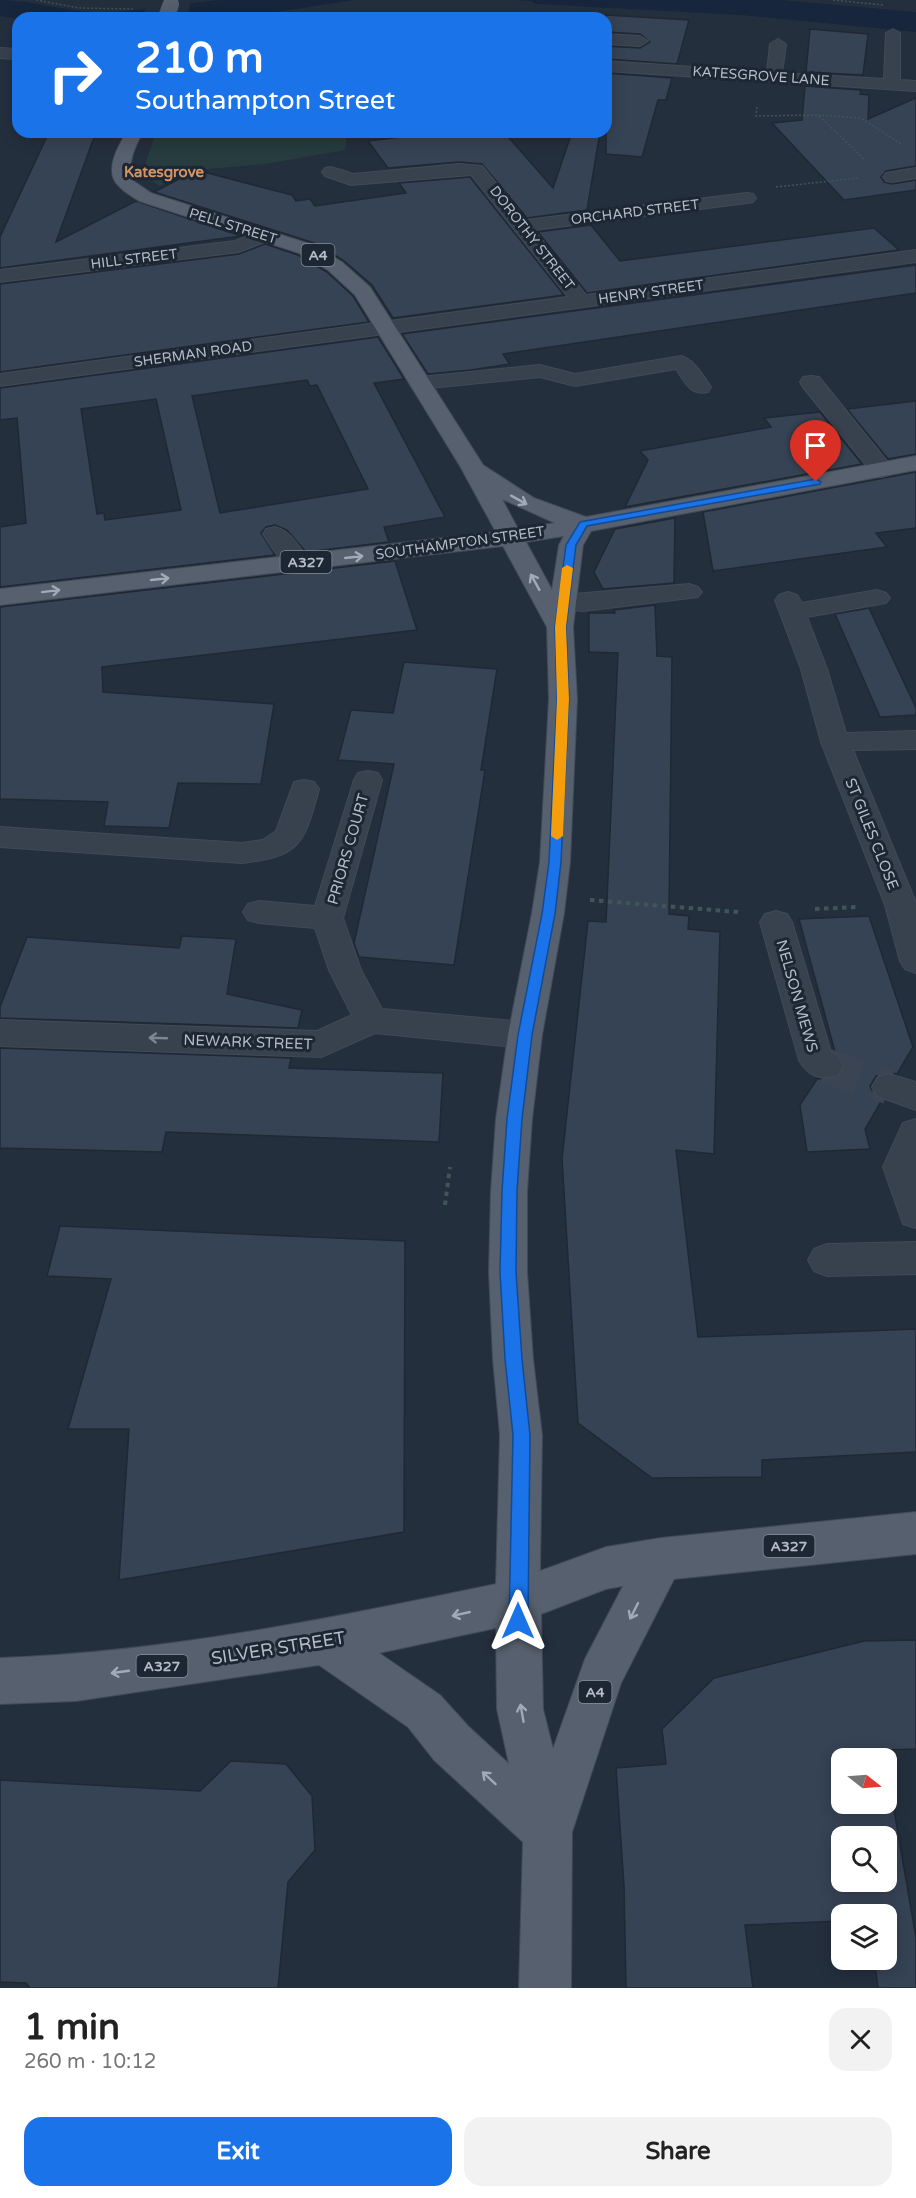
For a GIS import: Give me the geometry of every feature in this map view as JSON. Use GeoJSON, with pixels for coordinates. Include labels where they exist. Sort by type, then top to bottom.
{"type":"FeatureCollection","features":[{"type":"Feature","properties":{"kind":"main road","name":"PELL STREET"},"geometry":{"type":"LineString","coordinates":[[131,138],[123,152],[120,163],[124,182],[145,197],[173,208],[306,249],[335,266],[363,291],[472,466],[510,537]]}},
{"type":"Feature","properties":{"kind":"main road","name":"SOUTHAMPTON STREET"},"geometry":{"type":"LineString","coordinates":[[0,597],[510,537],[916,463]]}},
{"type":"Feature","properties":{"kind":"main road","name":"PELL STREET"},"geometry":{"type":"LineString","coordinates":[[472,466],[498,488],[537,510],[584,524]]}},
{"type":"Feature","properties":{"kind":"main road"},"geometry":{"type":"LineString","coordinates":[[562,615],[571,545],[584,524]]}},
{"type":"Feature","properties":{"kind":"main road","name":"A4"},"geometry":{"type":"LineString","coordinates":[[510,537],[562,615],[563,699],[555,862],[548,914],[525,1035],[514,1119],[509,1191],[508,1272],[513,1359],[521,1435],[518,1601],[520,1709],[548,1832],[545,1988]]}},
{"type":"Feature","properties":{"kind":"main road","name":"A327"},"geometry":{"type":"LineString","coordinates":[[518,1601],[606,1568],[661,1559],[916,1533]]}},
{"type":"Feature","properties":{"kind":"main road","name":"A4"},"geometry":{"type":"LineString","coordinates":[[548,1832],[601,1675],[661,1559]]}},
{"type":"Feature","properties":{"kind":"main road","name":"SILVER STREET"},"geometry":{"type":"LineString","coordinates":[[0,1681],[76,1678],[324,1642],[518,1601]]}},
{"type":"Feature","properties":{"kind":"main road"},"geometry":{"type":"LineString","coordinates":[[324,1642],[424,1711],[451,1743],[548,1832]]}},
{"type":"Feature","properties":{"kind":"street"},"geometry":{"type":"LineString","coordinates":[[892,33],[892,84]]}},
{"type":"Feature","properties":{"kind":"street"},"geometry":{"type":"LineString","coordinates":[[612,39],[640,41]]}},
{"type":"Feature","properties":{"kind":"street"},"geometry":{"type":"LineString","coordinates":[[774,77],[778,44]]}},
{"type":"Feature","properties":{"kind":"street","name":"KATESGROVE LANE"},"geometry":{"type":"LineString","coordinates":[[612,66],[916,86]]}},
{"type":"Feature","properties":{"kind":"street","name":"DOROTHY STREET"},"geometry":{"type":"LineString","coordinates":[[331,172],[351,180],[459,169],[477,170],[581,301]]}},
{"type":"Feature","properties":{"kind":"street"},"geometry":{"type":"LineString","coordinates":[[892,177],[916,173]]}},
{"type":"Feature","properties":{"kind":"street","name":"ORCHARD STREET"},"geometry":{"type":"LineString","coordinates":[[523,226],[747,198]]}},
{"type":"Feature","properties":{"kind":"street","name":"HILL STREET"},"geometry":{"type":"LineString","coordinates":[[0,276],[239,246],[265,235]]}},
{"type":"Feature","properties":{"kind":"street","name":"HENRY STREET"},"geometry":{"type":"LineString","coordinates":[[387,329],[916,256]]}},
{"type":"Feature","properties":{"kind":"street","name":"SHERMAN ROAD"},"geometry":{"type":"LineString","coordinates":[[0,380],[387,329]]}},
{"type":"Feature","properties":{"kind":"street"},"geometry":{"type":"LineString","coordinates":[[420,383],[540,371],[575,380],[681,362],[700,387]]}},
{"type":"Feature","properties":{"kind":"street"},"geometry":{"type":"LineString","coordinates":[[811,382],[882,470]]}},
{"type":"Feature","properties":{"kind":"street"},"geometry":{"type":"LineString","coordinates":[[275,534],[298,563]]}},
{"type":"Feature","properties":{"kind":"street"},"geometry":{"type":"LineString","coordinates":[[562,615],[583,603],[689,592]]}},
{"type":"Feature","properties":{"kind":"street","name":"ST GILES CLOSE"},"geometry":{"type":"LineString","coordinates":[[877,598],[790,606],[814,669],[835,742],[901,905],[916,961]]}},
{"type":"Feature","properties":{"kind":"street"},"geometry":{"type":"LineString","coordinates":[[835,742],[916,740]]}},
{"type":"Feature","properties":{"kind":"street","name":"PRIORS COURT"},"geometry":{"type":"LineString","coordinates":[[368,780],[327,918],[345,970],[371,1020]]}},
{"type":"Feature","properties":{"kind":"street"},"geometry":{"type":"LineString","coordinates":[[0,837],[242,854],[270,851],[288,839],[304,789]]}},
{"type":"Feature","properties":{"kind":"street","name":"PRIORS COURT"},"geometry":{"type":"LineString","coordinates":[[259,912],[327,918]]}},
{"type":"Feature","properties":{"kind":"street","name":"NELSON MEWS"},"geometry":{"type":"LineString","coordinates":[[776,922],[816,1060],[826,1066]]}},
{"type":"Feature","properties":{"kind":"street"},"geometry":{"type":"LineString","coordinates":[[371,1020],[525,1035]]}},
{"type":"Feature","properties":{"kind":"street","name":"NEWARK STREET"},"geometry":{"type":"LineString","coordinates":[[0,1033],[321,1044],[371,1020]]}},
{"type":"Feature","properties":{"kind":"street"},"geometry":{"type":"LineString","coordinates":[[916,1133],[902,1167],[916,1213]]}},
{"type":"Feature","properties":{"kind":"street"},"geometry":{"type":"LineString","coordinates":[[827,1260],[916,1258]]}},
{"type":"Feature","properties":{"kind":"path"},"geometry":{"type":"LineString","coordinates":[[36,0],[80,8],[133,9]]}},
{"type":"Feature","properties":{"kind":"path"},"geometry":{"type":"LineString","coordinates":[[833,0],[863,3],[865,0]]}},
{"type":"Feature","properties":{"kind":"path"},"geometry":{"type":"LineString","coordinates":[[892,177],[877,171],[818,115],[861,118],[907,148]]}},
{"type":"Feature","properties":{"kind":"path"},"geometry":{"type":"LineString","coordinates":[[812,183],[853,178]]}},
{"type":"Feature","properties":{"kind":"path"},"geometry":{"type":"LineString","coordinates":[[445,1205],[450,1167]]}},
{"type":"Feature","properties":{"kind":"green space"},"geometry":{"type":"Polygon","coordinates":[[[155,138],[346,138],[345,150],[265,164],[196,170],[159,186],[147,176],[146,161],[155,138]]]}},
{"type":"Feature","properties":{"kind":"water"},"geometry":{"type":"Polygon","coordinates":[[[0,0],[95,12],[12,12],[12,18],[0,16],[0,0]]]}},
{"type":"Feature","properties":{"kind":"water"},"geometry":{"type":"Polygon","coordinates":[[[222,0],[355,0],[276,12],[95,12],[127,11],[222,0]]]}},
{"type":"Feature","properties":{"kind":"water"},"geometry":{"type":"Polygon","coordinates":[[[515,0],[781,0],[916,12],[916,32],[741,15],[536,4],[531,1],[515,0]]]}},
{"type":"Feature","properties":{"kind":"pier"},"geometry":{"type":"Polygon","coordinates":[[[191,1],[188,12],[144,12],[146,7],[191,1]]]}},
{"type":"Feature","properties":{"kind":"building"},"geometry":{"type":"Polygon","coordinates":[[[612,15],[689,20],[677,64],[612,59],[612,46],[640,48],[650,42],[640,34],[612,32],[612,15]]]}},
{"type":"Feature","properties":{"kind":"building"},"geometry":{"type":"Polygon","coordinates":[[[810,29],[868,34],[863,75],[806,72],[810,29]]]}},
{"type":"Feature","properties":{"kind":"building"},"geometry":{"type":"Polygon","coordinates":[[[612,73],[672,78],[666,100],[658,100],[642,157],[606,154],[606,138],[612,138],[612,73]]]}},
{"type":"Feature","properties":{"kind":"building"},"geometry":{"type":"Polygon","coordinates":[[[805,86],[861,90],[860,94],[869,95],[868,119],[916,98],[916,166],[886,171],[881,177],[884,182],[892,184],[916,180],[916,190],[844,200],[772,123],[802,120],[805,86]]]}},
{"type":"Feature","properties":{"kind":"building"},"geometry":{"type":"Polygon","coordinates":[[[46,138],[94,138],[56,242],[136,201],[241,236],[0,268],[0,237],[46,138]]]}},
{"type":"Feature","properties":{"kind":"building"},"geometry":{"type":"Polygon","coordinates":[[[393,138],[509,138],[553,188],[570,138],[599,138],[587,210],[527,218],[482,164],[459,162],[388,168],[368,141],[393,138]]]}},
{"type":"Feature","properties":{"kind":"building"},"geometry":{"type":"Polygon","coordinates":[[[196,170],[292,195],[296,201],[310,199],[315,206],[406,193],[399,183],[470,177],[564,295],[393,318],[372,285],[343,260],[314,243],[154,192],[196,170]]]}},
{"type":"Feature","properties":{"kind":"building"},"geometry":{"type":"Polygon","coordinates":[[[591,225],[620,261],[874,228],[899,250],[587,293],[538,232],[591,225]]]}},
{"type":"Feature","properties":{"kind":"building"},"geometry":{"type":"Polygon","coordinates":[[[265,244],[298,255],[327,272],[353,296],[369,322],[0,372],[0,284],[239,254],[265,244]]]}},
{"type":"Feature","properties":{"kind":"building"},"geometry":{"type":"Polygon","coordinates":[[[916,265],[916,293],[503,354],[510,364],[471,370],[428,374],[402,334],[916,265]]]}},
{"type":"Feature","properties":{"kind":"building"},"geometry":{"type":"Polygon","coordinates":[[[378,337],[404,379],[374,383],[445,517],[384,527],[389,542],[306,552],[287,530],[275,525],[266,527],[261,533],[275,555],[0,587],[0,527],[26,523],[17,418],[0,420],[0,388],[378,337]],[[307,380],[192,396],[220,513],[368,489],[317,385],[310,386],[307,380]],[[156,399],[81,409],[97,514],[104,513],[105,520],[181,510],[156,399]]]}},
{"type":"Feature","properties":{"kind":"building"},"geometry":{"type":"Polygon","coordinates":[[[916,401],[916,454],[888,459],[847,409],[916,401]]]}},
{"type":"Feature","properties":{"kind":"building"},"geometry":{"type":"Polygon","coordinates":[[[820,412],[862,464],[625,507],[648,460],[640,451],[771,427],[764,418],[820,412]]]}},
{"type":"Feature","properties":{"kind":"building"},"geometry":{"type":"Polygon","coordinates":[[[916,472],[916,528],[876,533],[887,547],[713,571],[703,512],[916,472]]]}},
{"type":"Feature","properties":{"kind":"building"},"geometry":{"type":"Polygon","coordinates":[[[675,518],[674,583],[603,589],[594,572],[615,529],[675,518]]]}},
{"type":"Feature","properties":{"kind":"building"},"geometry":{"type":"Polygon","coordinates":[[[395,561],[417,630],[102,667],[103,692],[274,704],[261,784],[178,783],[169,828],[104,826],[108,802],[0,799],[0,607],[395,561]]]}},
{"type":"Feature","properties":{"kind":"building"},"geometry":{"type":"Polygon","coordinates":[[[655,605],[657,656],[672,657],[669,914],[689,916],[688,929],[720,932],[714,1154],[676,1150],[698,1337],[916,1329],[916,1452],[762,1460],[762,1477],[652,1478],[578,1423],[562,1159],[588,921],[606,922],[618,653],[589,652],[589,613],[615,613],[614,610],[655,605]]]}},
{"type":"Feature","properties":{"kind":"building"},"geometry":{"type":"Polygon","coordinates":[[[869,608],[916,708],[916,715],[880,717],[835,614],[869,608]]]}},
{"type":"Feature","properties":{"kind":"building"},"geometry":{"type":"Polygon","coordinates":[[[404,662],[497,669],[481,770],[485,770],[454,965],[359,957],[354,943],[394,764],[338,760],[351,710],[393,713],[404,662]]]}},
{"type":"Feature","properties":{"kind":"building"},"geometry":{"type":"Polygon","coordinates":[[[869,916],[913,1047],[897,1074],[888,1072],[876,1076],[870,1086],[875,1097],[882,1100],[865,1129],[870,1149],[807,1152],[800,1105],[817,1079],[839,1077],[845,1065],[835,1052],[799,919],[869,916]]]}},
{"type":"Feature","properties":{"kind":"building"},"geometry":{"type":"Polygon","coordinates":[[[182,936],[236,939],[227,994],[302,1010],[298,1028],[0,1018],[0,1007],[27,937],[179,948],[182,936]]]}},
{"type":"Feature","properties":{"kind":"building"},"geometry":{"type":"Polygon","coordinates":[[[0,1048],[291,1058],[289,1068],[443,1073],[439,1142],[166,1132],[162,1152],[0,1148],[0,1048]]]}},
{"type":"Feature","properties":{"kind":"building"},"geometry":{"type":"Polygon","coordinates":[[[60,1226],[405,1241],[404,1532],[119,1580],[129,1429],[68,1429],[111,1279],[47,1276],[60,1226]]]}},
{"type":"Feature","properties":{"kind":"building"},"geometry":{"type":"Polygon","coordinates":[[[916,1640],[916,1749],[831,1748],[831,1814],[895,1814],[897,1826],[831,1826],[831,1892],[897,1892],[897,1827],[916,1938],[916,1988],[878,1988],[876,1970],[897,1970],[897,1904],[831,1904],[831,1921],[745,1925],[753,1988],[626,1988],[624,1886],[616,1768],[666,1764],[662,1729],[714,1678],[864,1641],[916,1640]]]}},
{"type":"Feature","properties":{"kind":"building"},"geometry":{"type":"Polygon","coordinates":[[[231,1761],[286,1764],[312,1796],[315,1850],[288,1882],[278,1988],[30,1988],[26,1983],[0,1982],[0,1780],[200,1791],[231,1761]]]}},
{"type":"Feature","properties":{"kind":"tunnel"},"geometry":{"type":"LineString","coordinates":[[826,1066],[889,1087]]}},
{"type":"Feature","properties":{"kind":"slow traffic"},"geometry":{"type":"LineString","coordinates":[[557,836],[563,699],[560,627],[567,568]]}},
{"type":"Feature","properties":{"kind":"district","name":"Katesgrove"},"geometry":{"type":"Point","coordinates":[164,172]}},
{"type":"Feature","properties":{"kind":"route"},"geometry":{"type":"LineString","coordinates":[[518,1621],[521,1435],[513,1359],[508,1272],[509,1191],[514,1119],[525,1035],[548,914],[555,862],[560,799],[563,699],[560,627],[571,545],[584,524],[816,482]]}}]}
